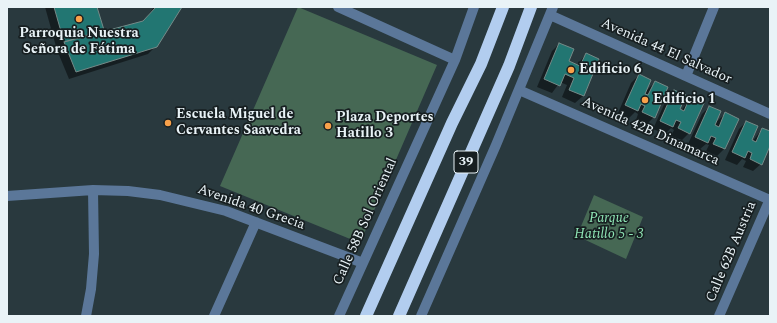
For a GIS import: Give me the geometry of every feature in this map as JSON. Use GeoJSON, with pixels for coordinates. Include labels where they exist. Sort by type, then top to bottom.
{"type":"FeatureCollection","features":[{"type":"Feature","properties":{"kind":"highway","name":"39"},"geometry":{"type":"LineString","coordinates":[[366,316],[452,122],[481,64],[503,7]]}},
{"type":"Feature","properties":{"kind":"highway","name":"39"},"geometry":{"type":"LineString","coordinates":[[399,316],[509,66],[531,7]]}},
{"type":"Feature","properties":{"kind":"street"},"geometry":{"type":"LineString","coordinates":[[338,7],[455,60]]}},
{"type":"Feature","properties":{"kind":"street","name":"Calle 58B Sol Oriental"},"geometry":{"type":"LineString","coordinates":[[339,316],[455,60],[474,7]]}},
{"type":"Feature","properties":{"kind":"street"},"geometry":{"type":"LineString","coordinates":[[686,76],[714,7]]}},
{"type":"Feature","properties":{"kind":"street"},"geometry":{"type":"LineString","coordinates":[[421,316],[552,11]]}},
{"type":"Feature","properties":{"kind":"street","name":"Avenida 44 El Salvador"},"geometry":{"type":"LineString","coordinates":[[552,11],[686,76],[770,114]]}},
{"type":"Feature","properties":{"kind":"street","name":"Avenida 42B Dinamarca"},"geometry":{"type":"LineString","coordinates":[[519,90],[770,200]]}},
{"type":"Feature","properties":{"kind":"street"},"geometry":{"type":"LineString","coordinates":[[86,316],[92,289],[94,254],[93,190]]}},
{"type":"Feature","properties":{"kind":"street","name":"Avenida 40 Grecia"},"geometry":{"type":"LineString","coordinates":[[7,196],[93,190],[128,191],[160,195],[198,204],[256,222],[363,263]]}},
{"type":"Feature","properties":{"kind":"street","name":"Calle 62B Austria"},"geometry":{"type":"LineString","coordinates":[[719,316],[770,200]]}},
{"type":"Feature","properties":{"kind":"street"},"geometry":{"type":"LineString","coordinates":[[214,316],[256,222]]}},
{"type":"Feature","properties":{"kind":"green space","name":"Plaza Deportes Hatillo 3"},"geometry":{"type":"Polygon","coordinates":[[[298,7],[437,65],[360,243],[220,186],[298,7]]]}},
{"type":"Feature","properties":{"kind":"green space","name":"Parque Hatillo 5 - 3"},"geometry":{"type":"Polygon","coordinates":[[[594,195],[643,217],[626,259],[577,236],[594,195]]]}},
{"type":"Feature","properties":{"kind":"building","name":"Parroquia Nuestra Señora de Fátima"},"geometry":{"type":"Polygon","coordinates":[[[54,7],[97,7],[104,30],[64,42],[54,7]]]}},
{"type":"Feature","properties":{"kind":"building"},"geometry":{"type":"Polygon","coordinates":[[[156,7],[182,7],[157,47],[76,72],[64,42],[143,21],[156,7]]]}},
{"type":"Feature","properties":{"kind":"building","name":"Edificio 6"},"geometry":{"type":"Polygon","coordinates":[[[559,43],[574,49],[569,61],[580,66],[586,53],[599,59],[584,96],[569,90],[574,78],[565,74],[560,86],[544,79],[559,43]]]}},
{"type":"Feature","properties":{"kind":"building","name":"Edificio 1"},"geometry":{"type":"Polygon","coordinates":[[[639,74],[651,80],[645,94],[648,95],[655,81],[668,87],[655,118],[642,112],[645,106],[641,104],[638,111],[625,105],[639,74]]]}},
{"type":"Feature","properties":{"kind":"building"},"geometry":{"type":"Polygon","coordinates":[[[674,90],[686,95],[680,109],[684,111],[690,97],[704,103],[690,134],[678,128],[681,122],[676,120],[673,127],[660,121],[674,90]]]}},
{"type":"Feature","properties":{"kind":"building"},"geometry":{"type":"Polygon","coordinates":[[[709,106],[721,111],[715,125],[719,127],[725,112],[739,119],[725,149],[713,144],[716,138],[711,136],[708,143],[695,137],[709,106]]]}},
{"type":"Feature","properties":{"kind":"building"},"geometry":{"type":"Polygon","coordinates":[[[746,121],[758,126],[752,140],[756,142],[762,128],[770,131],[770,146],[762,165],[750,159],[752,153],[748,151],[745,158],[732,152],[746,121]]]}},
{"type":"Feature","properties":{"kind":"place","name":"Parroquia Nuestra Señora de Fátima"},"geometry":{"type":"Point","coordinates":[79,19]}},
{"type":"Feature","properties":{"kind":"place","name":"Edificio 6"},"geometry":{"type":"Point","coordinates":[571,70]}},
{"type":"Feature","properties":{"kind":"place","name":"Edificio 1"},"geometry":{"type":"Point","coordinates":[645,100]}},
{"type":"Feature","properties":{"kind":"place","name":"Escuela Miguel de Cervantes Saavedra"},"geometry":{"type":"Point","coordinates":[168,123]}},
{"type":"Feature","properties":{"kind":"place","name":"Plaza Deportes Hatillo 3"},"geometry":{"type":"Point","coordinates":[328,126]}}]}
